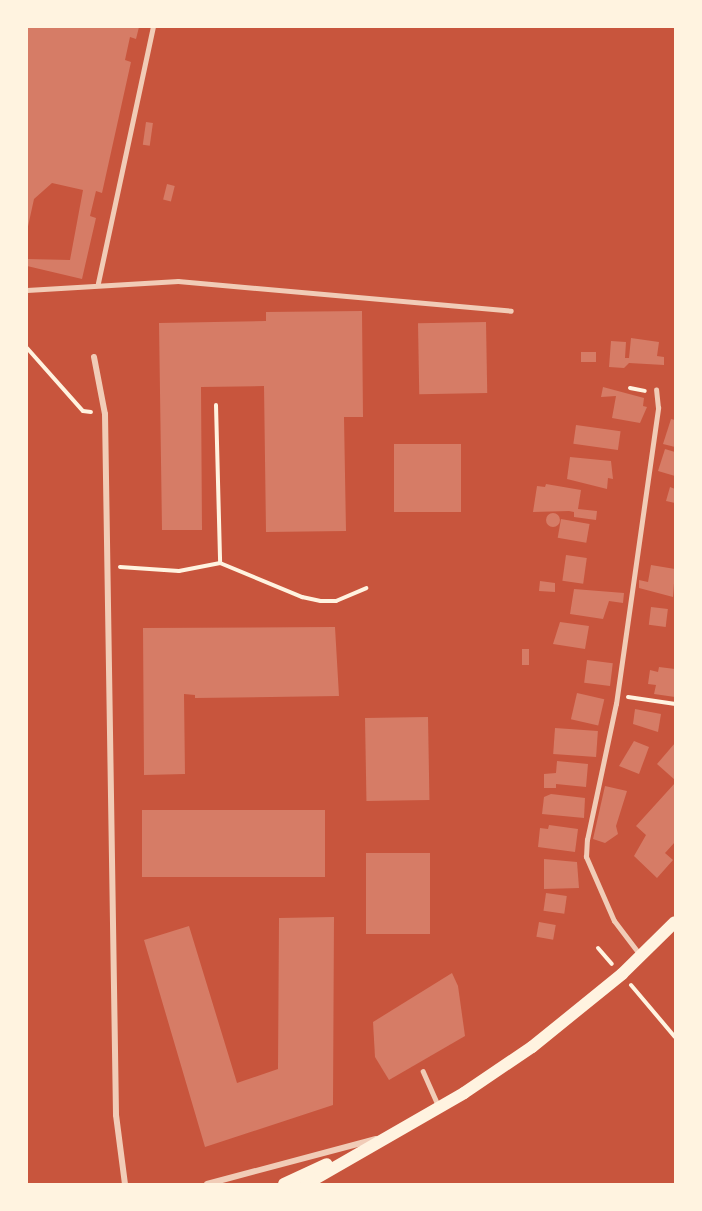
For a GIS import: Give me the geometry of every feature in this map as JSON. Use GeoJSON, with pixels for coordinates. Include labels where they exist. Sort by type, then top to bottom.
{"type":"FeatureCollection","features":[{"type":"Feature","properties":{"kind":"main road"},"geometry":{"type":"LineString","coordinates":[[306,1184],[439,1107],[532,1047],[622,974],[675,922]]}},
{"type":"Feature","properties":{"kind":"main road"},"geometry":{"type":"LineString","coordinates":[[284,1184],[391,1135]]}},
{"type":"Feature","properties":{"kind":"street"},"geometry":{"type":"LineString","coordinates":[[94,357],[105,414],[116,1115],[125,1184]]}},
{"type":"Feature","properties":{"kind":"street"},"geometry":{"type":"LineString","coordinates":[[207,1184],[391,1135]]}},
{"type":"Feature","properties":{"kind":"lane"},"geometry":{"type":"LineString","coordinates":[[98,284],[153,27]]}},
{"type":"Feature","properties":{"kind":"lane"},"geometry":{"type":"LineString","coordinates":[[27,290],[125,281],[262,286],[511,311]]}},
{"type":"Feature","properties":{"kind":"lane"},"geometry":{"type":"LineString","coordinates":[[640,956],[614,921],[586,857],[617,695],[658,408],[656,390]]}},
{"type":"Feature","properties":{"kind":"lane"},"geometry":{"type":"LineString","coordinates":[[423,1071],[439,1107]]}},
{"type":"Feature","properties":{"kind":"path"},"geometry":{"type":"LineString","coordinates":[[27,348],[83,411],[105,414]]}},
{"type":"Feature","properties":{"kind":"path"},"geometry":{"type":"LineString","coordinates":[[216,405],[220,563]]}},
{"type":"Feature","properties":{"kind":"path"},"geometry":{"type":"LineString","coordinates":[[108,567],[179,571],[220,563],[302,597],[321,601],[336,601],[366,588]]}},
{"type":"Feature","properties":{"kind":"path"},"geometry":{"type":"LineString","coordinates":[[617,695],[675,704]]}},
{"type":"Feature","properties":{"kind":"path"},"geometry":{"type":"LineString","coordinates":[[598,948],[675,1037]]}},
{"type":"Feature","properties":{"kind":"building"},"geometry":{"type":"Polygon","coordinates":[[[27,27],[139,27],[136,39],[130,37],[125,60],[131,62],[102,193],[96,191],[90,216],[96,218],[82,279],[27,266],[27,259],[70,260],[83,190],[52,183],[34,199],[27,231],[27,27]]]}},
{"type":"Feature","properties":{"kind":"building"},"geometry":{"type":"Polygon","coordinates":[[[146,122],[153,123],[150,146],[143,145],[146,122]]]}},
{"type":"Feature","properties":{"kind":"building"},"geometry":{"type":"Polygon","coordinates":[[[167,184],[175,186],[171,201],[163,200],[167,184]]]}},
{"type":"Feature","properties":{"kind":"building"},"geometry":{"type":"Polygon","coordinates":[[[362,311],[363,417],[344,417],[346,531],[266,532],[264,386],[201,387],[202,530],[162,530],[159,323],[266,321],[266,312],[362,311]]]}},
{"type":"Feature","properties":{"kind":"building"},"geometry":{"type":"Polygon","coordinates":[[[486,322],[487,393],[419,394],[418,323],[486,322]]]}},
{"type":"Feature","properties":{"kind":"building"},"geometry":{"type":"Polygon","coordinates":[[[631,338],[659,342],[657,356],[664,357],[664,365],[629,363],[624,368],[609,367],[611,341],[626,342],[625,358],[629,358],[631,338]]]}},
{"type":"Feature","properties":{"kind":"building"},"geometry":{"type":"Polygon","coordinates":[[[581,352],[596,352],[596,362],[581,362],[581,352]]]}},
{"type":"Feature","properties":{"kind":"building"},"geometry":{"type":"Polygon","coordinates":[[[603,387],[644,398],[643,406],[647,407],[640,423],[612,418],[616,396],[601,397],[603,387]]]}},
{"type":"Feature","properties":{"kind":"building"},"geometry":{"type":"Polygon","coordinates":[[[671,419],[675,420],[675,447],[663,444],[671,419]]]}},
{"type":"Feature","properties":{"kind":"building"},"geometry":{"type":"Polygon","coordinates":[[[576,425],[621,431],[618,450],[573,444],[576,425]]]}},
{"type":"Feature","properties":{"kind":"building"},"geometry":{"type":"Polygon","coordinates":[[[394,444],[461,444],[461,512],[394,512],[394,444]]]}},
{"type":"Feature","properties":{"kind":"building"},"geometry":{"type":"Polygon","coordinates":[[[665,449],[675,452],[675,476],[658,471],[665,449]]]}},
{"type":"Feature","properties":{"kind":"building"},"geometry":{"type":"Polygon","coordinates":[[[570,457],[611,461],[613,479],[608,478],[607,489],[567,479],[570,457]]]}},
{"type":"Feature","properties":{"kind":"building"},"geometry":{"type":"Polygon","coordinates":[[[546,484],[581,490],[578,509],[597,511],[596,520],[574,517],[574,512],[569,511],[533,512],[537,486],[545,487],[546,484]]]}},
{"type":"Feature","properties":{"kind":"building"},"geometry":{"type":"Polygon","coordinates":[[[670,487],[675,489],[675,503],[666,501],[670,487]]]}},
{"type":"Feature","properties":{"kind":"building"},"geometry":{"type":"Polygon","coordinates":[[[553,513],[558,515],[560,520],[558,525],[553,527],[548,525],[546,520],[548,515],[553,513]]]}},
{"type":"Feature","properties":{"kind":"building"},"geometry":{"type":"Polygon","coordinates":[[[561,519],[590,524],[586,543],[558,538],[561,519]]]}},
{"type":"Feature","properties":{"kind":"building"},"geometry":{"type":"Polygon","coordinates":[[[566,555],[587,558],[583,584],[562,581],[566,555]]]}},
{"type":"Feature","properties":{"kind":"building"},"geometry":{"type":"Polygon","coordinates":[[[651,565],[675,569],[673,597],[639,588],[639,580],[648,582],[651,565]]]}},
{"type":"Feature","properties":{"kind":"building"},"geometry":{"type":"Polygon","coordinates":[[[540,581],[555,583],[555,592],[539,591],[540,581]]]}},
{"type":"Feature","properties":{"kind":"building"},"geometry":{"type":"Polygon","coordinates":[[[574,589],[624,593],[623,603],[609,601],[603,619],[570,614],[574,589]]]}},
{"type":"Feature","properties":{"kind":"building"},"geometry":{"type":"Polygon","coordinates":[[[651,607],[668,609],[666,627],[649,625],[651,607]]]}},
{"type":"Feature","properties":{"kind":"building"},"geometry":{"type":"Polygon","coordinates":[[[560,622],[589,626],[585,649],[553,644],[560,622]]]}},
{"type":"Feature","properties":{"kind":"building"},"geometry":{"type":"Polygon","coordinates":[[[335,627],[339,696],[195,698],[195,695],[184,694],[185,774],[144,775],[143,628],[335,627]]]}},
{"type":"Feature","properties":{"kind":"building"},"geometry":{"type":"Polygon","coordinates":[[[522,649],[529,649],[529,665],[522,665],[522,649]]]}},
{"type":"Feature","properties":{"kind":"building"},"geometry":{"type":"Polygon","coordinates":[[[587,660],[613,663],[610,686],[584,683],[587,660]]]}},
{"type":"Feature","properties":{"kind":"building"},"geometry":{"type":"Polygon","coordinates":[[[659,667],[675,669],[675,697],[654,694],[656,685],[648,684],[650,670],[658,672],[659,667]]]}},
{"type":"Feature","properties":{"kind":"building"},"geometry":{"type":"Polygon","coordinates":[[[577,693],[604,699],[598,726],[571,719],[577,693]]]}},
{"type":"Feature","properties":{"kind":"building"},"geometry":{"type":"Polygon","coordinates":[[[635,709],[661,714],[658,732],[633,724],[635,709]]]}},
{"type":"Feature","properties":{"kind":"building"},"geometry":{"type":"Polygon","coordinates":[[[428,717],[429,800],[366,801],[365,718],[428,717]]]}},
{"type":"Feature","properties":{"kind":"building"},"geometry":{"type":"Polygon","coordinates":[[[555,728],[598,731],[596,757],[553,754],[555,728]]]}},
{"type":"Feature","properties":{"kind":"building"},"geometry":{"type":"Polygon","coordinates":[[[634,741],[649,747],[639,774],[619,766],[634,741]]]}},
{"type":"Feature","properties":{"kind":"building"},"geometry":{"type":"Polygon","coordinates":[[[675,743],[675,780],[657,764],[675,743]]]}},
{"type":"Feature","properties":{"kind":"building"},"geometry":{"type":"Polygon","coordinates":[[[557,761],[588,764],[586,787],[556,784],[556,788],[544,788],[544,774],[556,773],[557,761]]]}},
{"type":"Feature","properties":{"kind":"building"},"geometry":{"type":"Polygon","coordinates":[[[675,783],[675,842],[665,853],[673,860],[657,878],[634,856],[646,835],[636,826],[675,783]]]}},
{"type":"Feature","properties":{"kind":"building"},"geometry":{"type":"Polygon","coordinates":[[[605,786],[627,791],[616,826],[618,834],[605,843],[593,839],[605,786]]]}},
{"type":"Feature","properties":{"kind":"building"},"geometry":{"type":"Polygon","coordinates":[[[551,794],[585,798],[584,818],[542,814],[544,797],[551,794]]]}},
{"type":"Feature","properties":{"kind":"building"},"geometry":{"type":"Polygon","coordinates":[[[142,810],[325,810],[325,877],[142,877],[142,810]]]}},
{"type":"Feature","properties":{"kind":"building"},"geometry":{"type":"Polygon","coordinates":[[[549,825],[578,829],[575,852],[538,847],[540,828],[548,829],[549,825]]]}},
{"type":"Feature","properties":{"kind":"building"},"geometry":{"type":"Polygon","coordinates":[[[366,853],[430,853],[430,934],[366,934],[366,853]]]}},
{"type":"Feature","properties":{"kind":"building"},"geometry":{"type":"Polygon","coordinates":[[[544,859],[577,862],[579,888],[544,889],[544,859]]]}},
{"type":"Feature","properties":{"kind":"building"},"geometry":{"type":"Polygon","coordinates":[[[546,893],[567,896],[564,914],[543,911],[546,893]]]}},
{"type":"Feature","properties":{"kind":"building"},"geometry":{"type":"Polygon","coordinates":[[[334,917],[333,1105],[205,1147],[144,940],[189,926],[237,1083],[278,1069],[279,918],[334,917]]]}},
{"type":"Feature","properties":{"kind":"building"},"geometry":{"type":"Polygon","coordinates":[[[539,922],[556,925],[553,940],[536,937],[539,922]]]}},
{"type":"Feature","properties":{"kind":"building"},"geometry":{"type":"Polygon","coordinates":[[[452,973],[458,986],[465,1036],[389,1080],[375,1057],[373,1022],[452,973]]]}}]}
